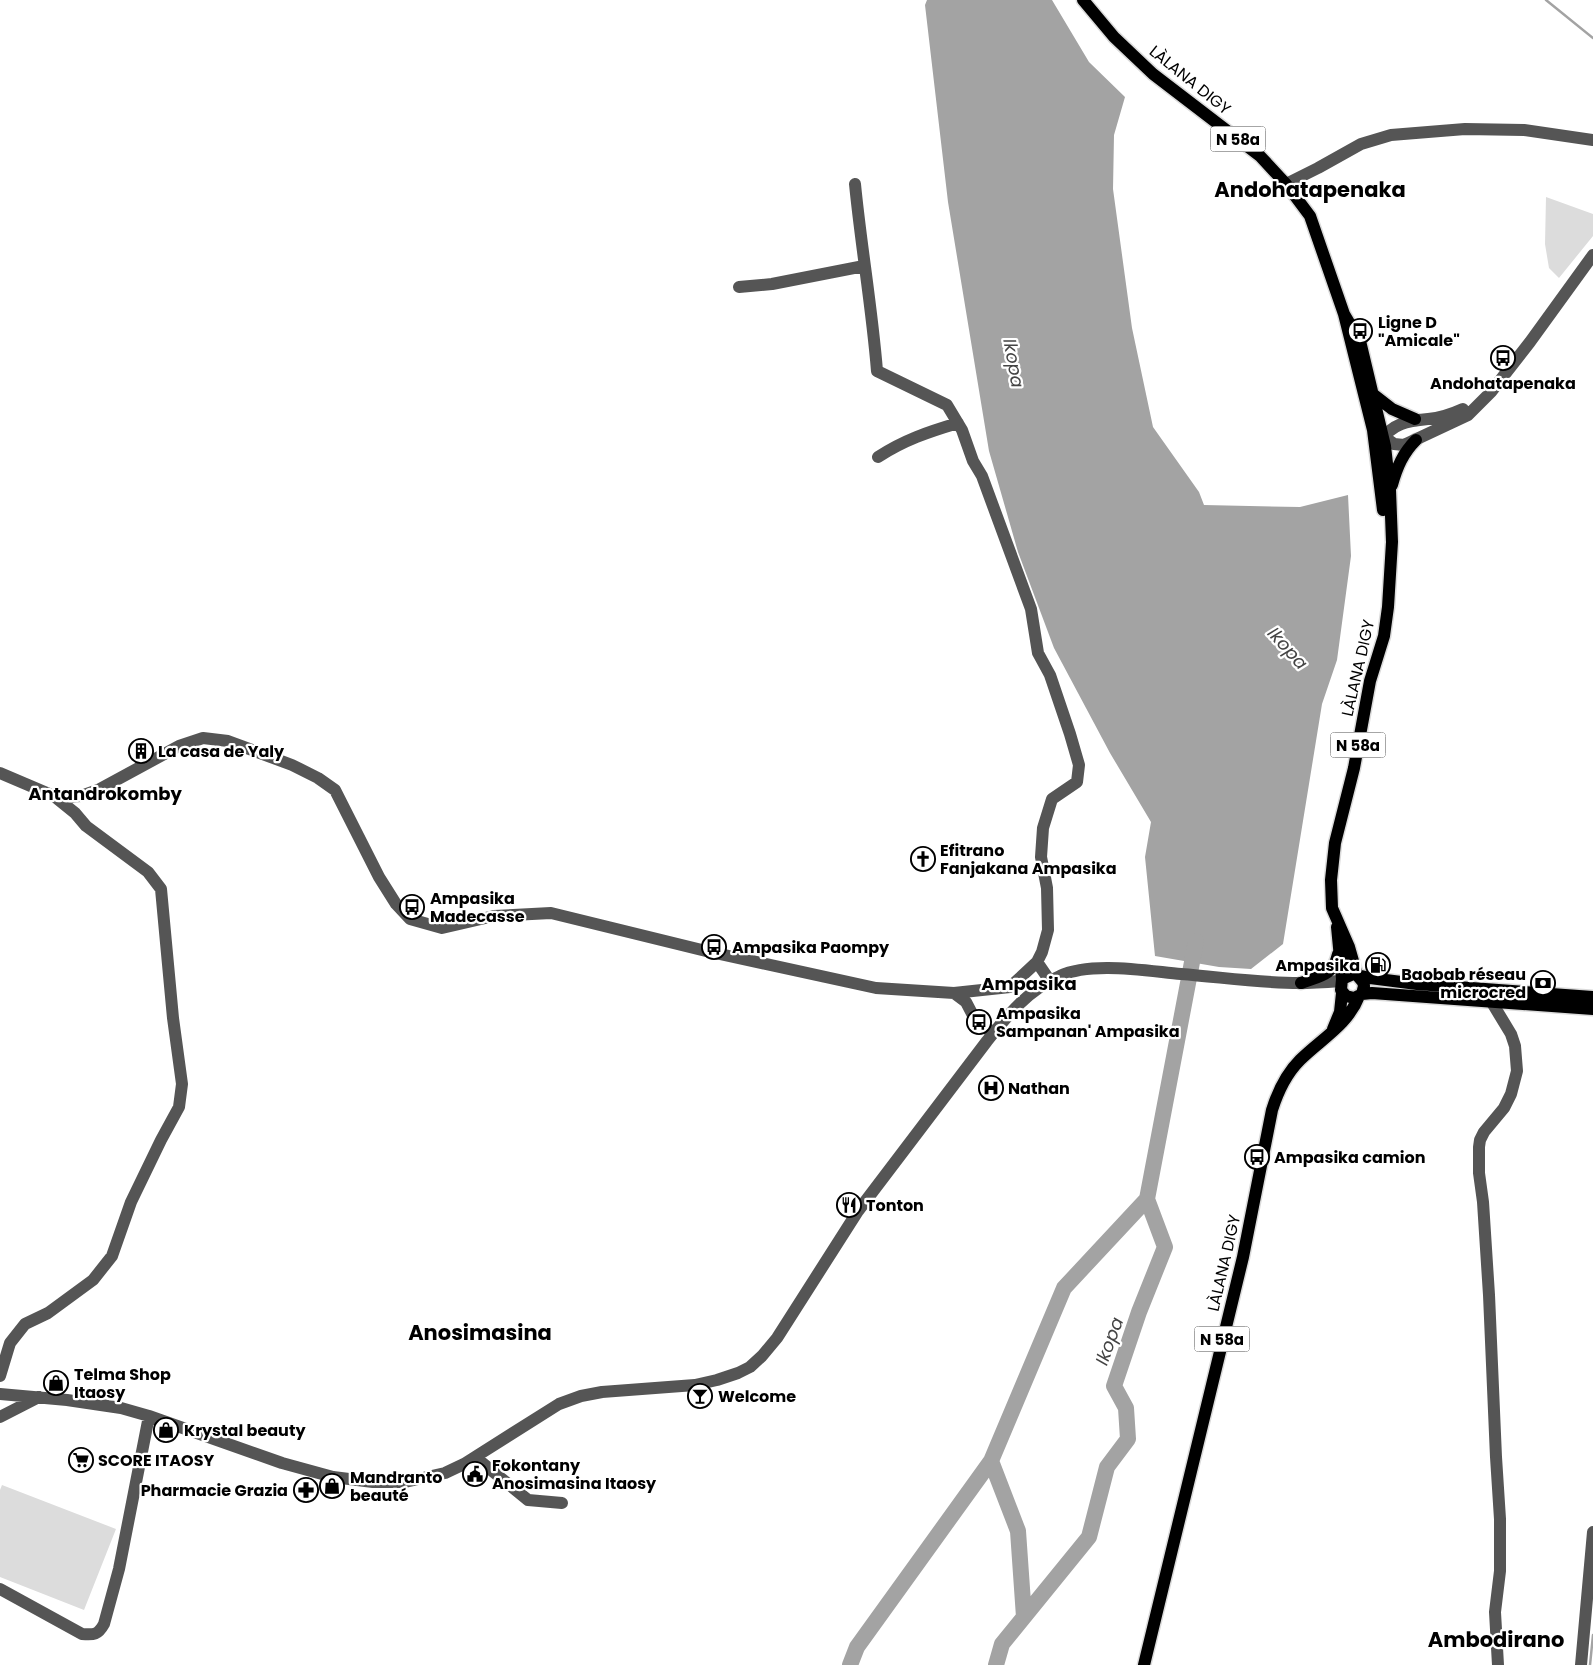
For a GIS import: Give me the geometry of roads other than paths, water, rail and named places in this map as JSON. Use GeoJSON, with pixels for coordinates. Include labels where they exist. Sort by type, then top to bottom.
{"type":"FeatureCollection","features":[{"type":"Feature","properties":{"kind":"main road","name":"LÀLANA DIGY"},"geometry":{"type":"LineString","coordinates":[[1083,0],[1114,37],[1153,74],[1260,156],[1286,184],[1310,216],[1344,314],[1378,438],[1390,490],[1392,542],[1388,607],[1384,636],[1370,681],[1354,768],[1335,843],[1331,900],[1344,951]]}},
{"type":"Feature","properties":{"kind":"main road","name":"LÀLANA DIGY"},"geometry":{"type":"LineString","coordinates":[[1344,314],[1360,341],[1374,395],[1385,544],[1390,572]]}},
{"type":"Feature","properties":{"kind":"main road"},"geometry":{"type":"LineString","coordinates":[[1374,395],[1392,409],[1415,419]]}},
{"type":"Feature","properties":{"kind":"main road"},"geometry":{"type":"LineString","coordinates":[[1390,490],[1401,459],[1406,450],[1416,440]]}},
{"type":"Feature","properties":{"kind":"main road"},"geometry":{"type":"LineString","coordinates":[[1344,951],[1368,969],[1393,981]]}},
{"type":"Feature","properties":{"kind":"main road","name":"N 58a"},"geometry":{"type":"LineString","coordinates":[[1344,951],[1357,975]]}},
{"type":"Feature","properties":{"kind":"main road","name":"N 58a"},"geometry":{"type":"LineString","coordinates":[[1296,983],[1327,973],[1333,968],[1344,951]]}},
{"type":"Feature","properties":{"kind":"main road","name":"N 58a"},"geometry":{"type":"LineString","coordinates":[[1332,1032],[1340,1012],[1344,951]]}},
{"type":"Feature","properties":{"kind":"main road"},"geometry":{"type":"LineString","coordinates":[[1593,997],[1393,981],[1349,974],[1341,986],[1350,998],[1372,993],[1593,1009]]}},
{"type":"Feature","properties":{"kind":"main road"},"geometry":{"type":"LineString","coordinates":[[1357,975],[1364,986],[1360,995]]}},
{"type":"Feature","properties":{"kind":"main road","name":"N 58a"},"geometry":{"type":"LineString","coordinates":[[1332,1032],[1348,1018],[1360,995]]}},
{"type":"Feature","properties":{"kind":"main road","name":"LÀLANA DIGY"},"geometry":{"type":"LineString","coordinates":[[1144,1665],[1243,1257],[1275,1100],[1288,1074],[1300,1060],[1332,1032]]}},
{"type":"Feature","properties":{"kind":"street"},"geometry":{"type":"LineString","coordinates":[[1286,184],[1361,144],[1391,135],[1465,129],[1524,130],[1593,140]]}},
{"type":"Feature","properties":{"kind":"street"},"geometry":{"type":"LineString","coordinates":[[54,796],[81,796],[98,790],[179,746],[203,738],[228,741],[292,764],[335,790],[383,884],[396,904],[410,919],[442,928],[494,916],[551,913],[706,951],[876,988],[954,993],[1010,987],[1037,962],[1042,952],[1048,930],[1047,888],[1041,857],[1043,828],[1052,799],[1076,782],[1079,764],[1050,675],[1038,653],[1030,609],[1024,591],[982,476],[973,461],[958,423],[947,406],[877,371],[873,318],[864,266],[855,184]]}},
{"type":"Feature","properties":{"kind":"street"},"geometry":{"type":"LineString","coordinates":[[1378,438],[1394,444],[1404,445],[1468,416],[1491,392],[1530,342],[1593,255]]}},
{"type":"Feature","properties":{"kind":"street"},"geometry":{"type":"LineString","coordinates":[[739,287],[772,284],[864,266]]}},
{"type":"Feature","properties":{"kind":"street"},"geometry":{"type":"LineString","coordinates":[[1378,438],[1394,428],[1415,419],[1429,419],[1449,415],[1463,408],[1477,405]]}},
{"type":"Feature","properties":{"kind":"street"},"geometry":{"type":"LineString","coordinates":[[878,457],[900,443],[925,432],[958,423]]}},
{"type":"Feature","properties":{"kind":"street"},"geometry":{"type":"LineString","coordinates":[[0,773],[54,796],[75,812],[86,826],[148,872],[161,889],[173,1018],[182,1084],[179,1107],[131,1202],[112,1256],[93,1280],[48,1314],[25,1324],[10,1343],[0,1376]]}},
{"type":"Feature","properties":{"kind":"street"},"geometry":{"type":"LineString","coordinates":[[1037,962],[1050,980]]}},
{"type":"Feature","properties":{"kind":"street"},"geometry":{"type":"LineString","coordinates":[[0,1394],[122,1408],[282,1463],[333,1477],[405,1482],[445,1473],[475,1457],[559,1404],[580,1396],[602,1392],[695,1385],[717,1380],[750,1367],[777,1338],[858,1212],[994,1032],[1021,1003],[1050,980],[1062,974],[1080,970],[1111,968],[1341,986]]}},
{"type":"Feature","properties":{"kind":"street"},"geometry":{"type":"LineString","coordinates":[[954,993],[966,1002],[978,1026],[994,1032]]}},
{"type":"Feature","properties":{"kind":"street"},"geometry":{"type":"LineString","coordinates":[[1491,1001],[1512,1034],[1516,1046],[1517,1071],[1511,1094],[1504,1108],[1484,1132],[1479,1147],[1479,1173],[1483,1202],[1489,1295],[1490,1348],[1500,1519],[1500,1571],[1495,1612],[1498,1665]]}},
{"type":"Feature","properties":{"kind":"street"},"geometry":{"type":"LineString","coordinates":[[0,1417],[39,1397]]}},
{"type":"Feature","properties":{"kind":"street"},"geometry":{"type":"LineString","coordinates":[[0,1588],[82,1634],[94,1635],[100,1632],[104,1624],[119,1569],[149,1416]]}},
{"type":"Feature","properties":{"kind":"street"},"geometry":{"type":"LineString","coordinates":[[475,1457],[528,1500],[562,1503]]}},
{"type":"Feature","properties":{"kind":"street"},"geometry":{"type":"LineString","coordinates":[[1581,1665],[1593,1532]]}},
{"type":"Feature","properties":{"kind":"water"},"geometry":{"type":"Polygon","coordinates":[[[927,0],[1052,0],[1089,62],[1125,97],[1114,135],[1113,189],[1132,328],[1153,427],[1199,492],[1204,505],[1300,507],[1348,495],[1351,556],[1337,660],[1322,704],[1283,944],[1251,969],[1219,967],[1155,956],[1145,857],[1151,822],[1110,753],[1054,648],[1018,552],[989,451],[948,202],[925,5],[927,0]]]}},
{"type":"Feature","properties":{"kind":"waterway"},"geometry":{"type":"LineString","coordinates":[[1546,0],[1593,38]]}},
{"type":"Feature","properties":{"kind":"waterway","name":"Ikopa"},"geometry":{"type":"LineString","coordinates":[[996,1665],[1002,1644],[1089,1537],[1107,1467],[1128,1439],[1126,1408],[1114,1386],[1139,1312],[1165,1247],[1147,1199],[1196,941]]}},
{"type":"Feature","properties":{"kind":"waterway","name":"Ikopa"},"geometry":{"type":"LineString","coordinates":[[850,1665],[857,1647],[991,1461],[1064,1288],[1147,1199]]}},
{"type":"Feature","properties":{"kind":"waterway","name":"Ikopa"},"geometry":{"type":"LineString","coordinates":[[991,1461],[1018,1531],[1024,1617]]}},
{"type":"Feature","properties":{"kind":"waterway"},"geometry":{"type":"LineString","coordinates":[[1590,1665],[1593,1635]]}},
{"type":"Feature","properties":{"kind":"place","name":"Ligne D \"Amicale\""},"geometry":{"type":"Point","coordinates":[1360,331]}},
{"type":"Feature","properties":{"kind":"place","name":"Andohatapenaka"},"geometry":{"type":"Point","coordinates":[1503,358]}},
{"type":"Feature","properties":{"kind":"place","name":"La casa de Yaly"},"geometry":{"type":"Point","coordinates":[141,751]}},
{"type":"Feature","properties":{"kind":"place","name":"Efitrano Fanjakana Ampasika"},"geometry":{"type":"Point","coordinates":[923,859]}},
{"type":"Feature","properties":{"kind":"place","name":"Ampasika Madecasse"},"geometry":{"type":"Point","coordinates":[412,907]}},
{"type":"Feature","properties":{"kind":"place","name":"Ampasika Paompy"},"geometry":{"type":"Point","coordinates":[714,947]}},
{"type":"Feature","properties":{"kind":"place","name":"Ampasika"},"geometry":{"type":"Point","coordinates":[1378,965]}},
{"type":"Feature","properties":{"kind":"place","name":"Baobab réseau microcred"},"geometry":{"type":"Point","coordinates":[1543,983]}},
{"type":"Feature","properties":{"kind":"place","name":"Ampasika Sampanan' Ampasika"},"geometry":{"type":"Point","coordinates":[979,1022]}},
{"type":"Feature","properties":{"kind":"place","name":"Nathan"},"geometry":{"type":"Point","coordinates":[991,1088]}},
{"type":"Feature","properties":{"kind":"place","name":"Ampasika camion"},"geometry":{"type":"Point","coordinates":[1257,1157]}},
{"type":"Feature","properties":{"kind":"place","name":"Tonton"},"geometry":{"type":"Point","coordinates":[849,1205]}},
{"type":"Feature","properties":{"kind":"place","name":"Telma Shop Itaosy"},"geometry":{"type":"Point","coordinates":[56,1383]}},
{"type":"Feature","properties":{"kind":"place","name":"Welcome"},"geometry":{"type":"Point","coordinates":[700,1396]}},
{"type":"Feature","properties":{"kind":"place","name":"Krystal beauty"},"geometry":{"type":"Point","coordinates":[166,1430]}},
{"type":"Feature","properties":{"kind":"place","name":"SCORE ITAOSY"},"geometry":{"type":"Point","coordinates":[81,1460]}},
{"type":"Feature","properties":{"kind":"place","name":"Fokontany Anosimasina Itaosy"},"geometry":{"type":"Point","coordinates":[475,1474]}},
{"type":"Feature","properties":{"kind":"place","name":"Mandranto beauté"},"geometry":{"type":"Point","coordinates":[332,1486]}},
{"type":"Feature","properties":{"kind":"place","name":"Pharmacie Grazia"},"geometry":{"type":"Point","coordinates":[306,1490]}},
{"type":"Feature","properties":{"kind":"district","name":"Andohatapenaka"},"geometry":{"type":"Point","coordinates":[1310,189]}},
{"type":"Feature","properties":{"kind":"district","name":"Antandrokomby"},"geometry":{"type":"Point","coordinates":[105,793]}},
{"type":"Feature","properties":{"kind":"district","name":"Ampasika"},"geometry":{"type":"Point","coordinates":[1029,983]}},
{"type":"Feature","properties":{"kind":"district","name":"Anosimasina"},"geometry":{"type":"Point","coordinates":[480,1332]}},
{"type":"Feature","properties":{"kind":"district","name":"Ambodirano"},"geometry":{"type":"Point","coordinates":[1496,1639]}}]}
